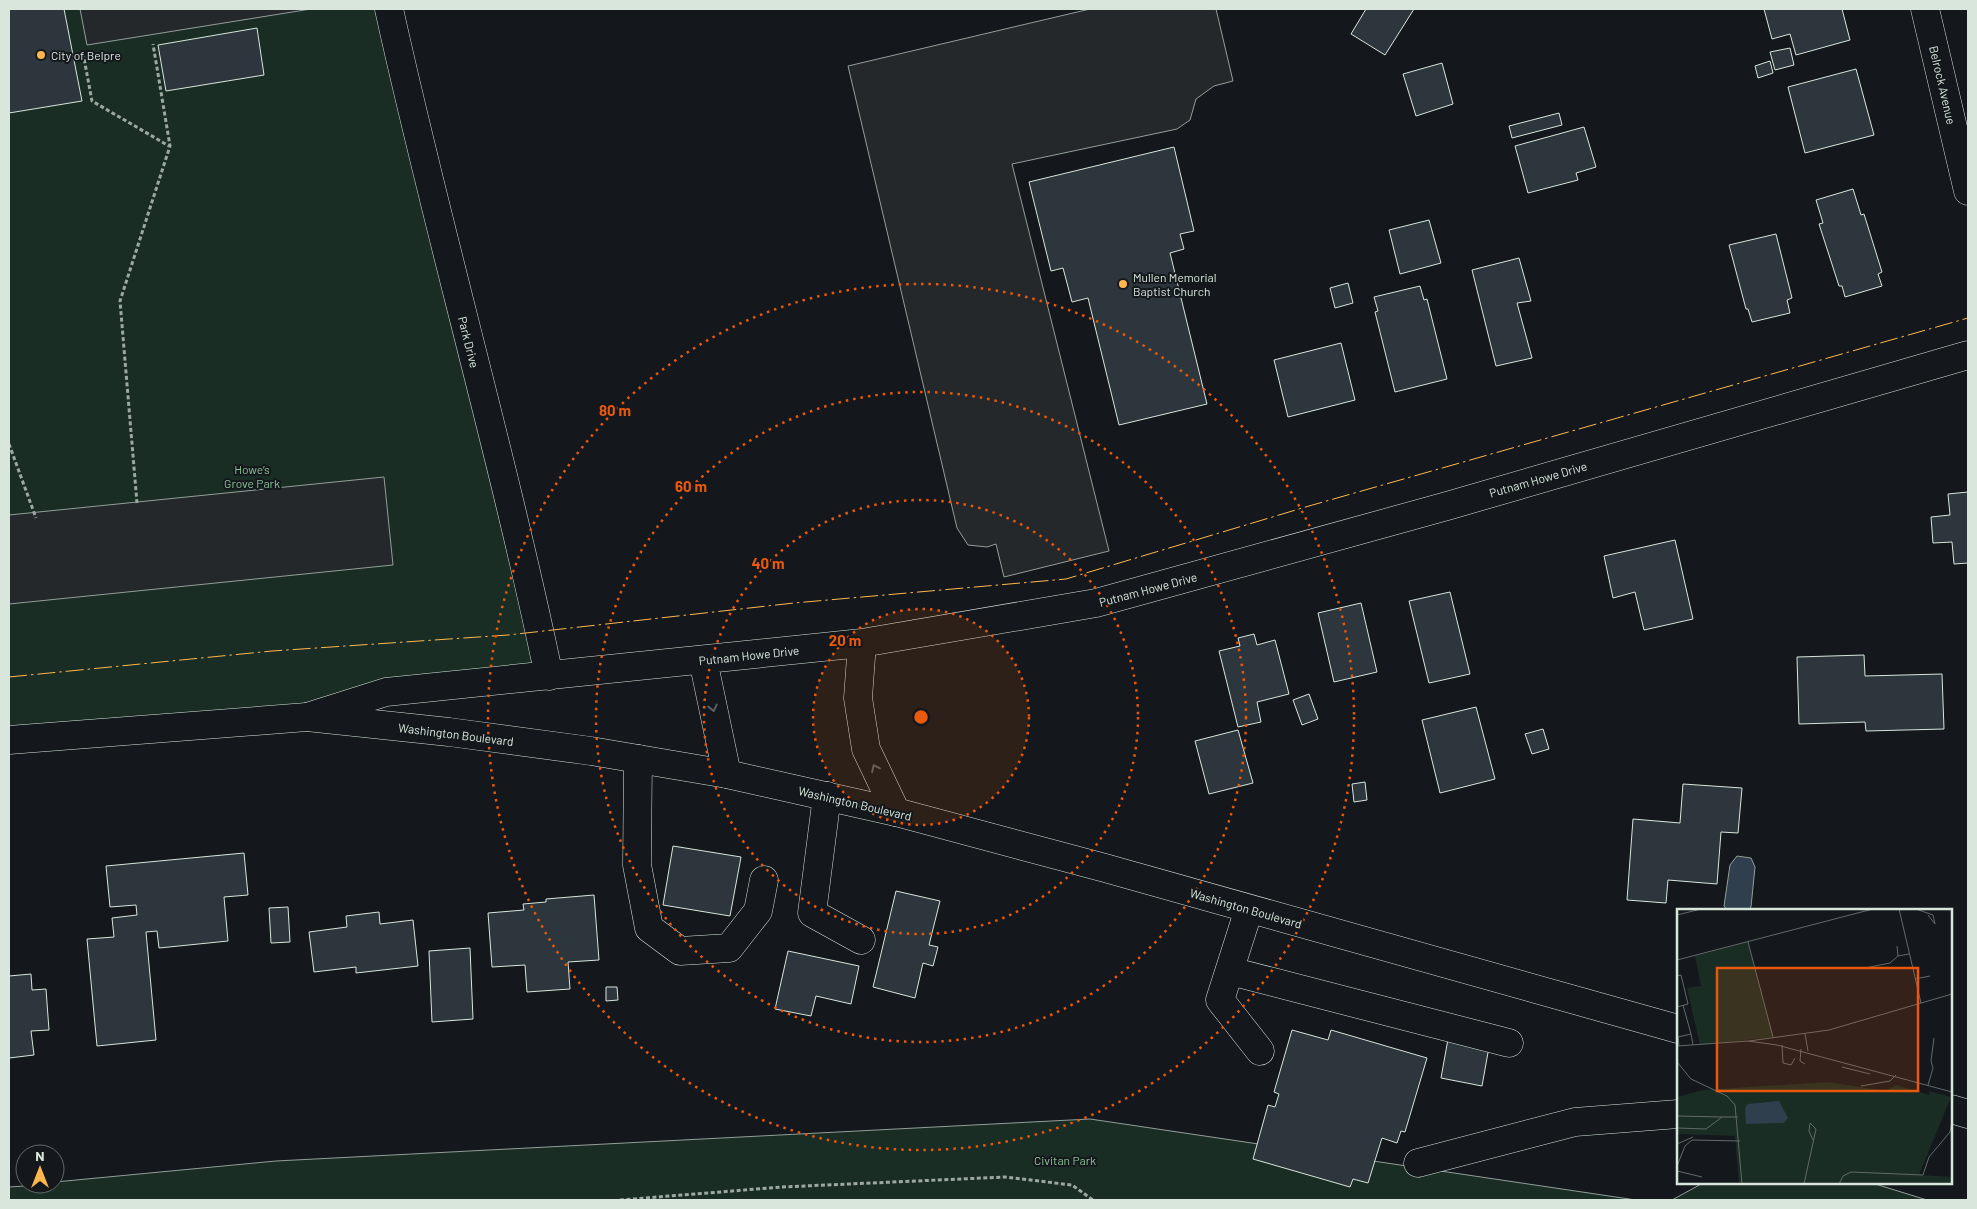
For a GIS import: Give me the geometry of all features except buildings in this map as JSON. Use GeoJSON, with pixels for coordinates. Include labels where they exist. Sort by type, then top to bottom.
{"type":"FeatureCollection","features":[{"type":"Feature","properties":{"kind":"street","name":"Park Drive"},"geometry":{"type":"LineString","coordinates":[[389,9],[413,116],[508,500],[549,676]]}},
{"type":"Feature","properties":{"kind":"street","name":"Belrock Avenue"},"geometry":{"type":"LineString","coordinates":[[1926,9],[1958,104],[1968,191]]}},
{"type":"Feature","properties":{"kind":"street","name":"Putnam Howe Drive"},"geometry":{"type":"LineString","coordinates":[[308,717],[386,692],[862,644],[1096,603],[1447,506],[1968,355]]}},
{"type":"Feature","properties":{"kind":"street"},"geometry":{"type":"LineString","coordinates":[[862,644],[858,698],[866,749],[896,812]]}},
{"type":"Feature","properties":{"kind":"street"},"geometry":{"type":"LineString","coordinates":[[703,660],[727,774]]}},
{"type":"Feature","properties":{"kind":"street","name":"Washington Boulevard"},"geometry":{"type":"LineString","coordinates":[[9,740],[308,717],[591,750],[727,774],[896,812],[1677,1029]]}},
{"type":"Feature","properties":{"kind":"street"},"geometry":{"type":"LineString","coordinates":[[638,759],[636,865],[649,928],[680,951],[729,948],[758,911],[764,880]]}},
{"type":"Feature","properties":{"kind":"street"},"geometry":{"type":"LineString","coordinates":[[827,796],[812,914],[861,940]]}},
{"type":"Feature","properties":{"kind":"street"},"geometry":{"type":"LineString","coordinates":[[1249,909],[1220,1000],[1260,1051]]}},
{"type":"Feature","properties":{"kind":"street"},"geometry":{"type":"LineString","coordinates":[[1230,971],[1509,1043]]}},
{"type":"Feature","properties":{"kind":"street"},"geometry":{"type":"LineString","coordinates":[[1952,1109],[1968,1114]]}},
{"type":"Feature","properties":{"kind":"street"},"geometry":{"type":"LineString","coordinates":[[1418,1163],[1576,1122],[1677,1114]]}},
{"type":"Feature","properties":{"kind":"path"},"geometry":{"type":"LineString","coordinates":[[137,503],[120,301],[170,146],[153,44]]}},
{"type":"Feature","properties":{"kind":"path"},"geometry":{"type":"LineString","coordinates":[[83,53],[92,101],[170,146]]}},
{"type":"Feature","properties":{"kind":"path"},"geometry":{"type":"LineString","coordinates":[[9,444],[36,518]]}},
{"type":"Feature","properties":{"kind":"path"},"geometry":{"type":"LineString","coordinates":[[620,1200],[782,1187],[1005,1178],[1072,1185],[1092,1200]]}},
{"type":"Feature","properties":{"kind":"green space","name":"Howe’s Grove Park"},"geometry":{"type":"Polygon","coordinates":[[[9,9],[389,9],[549,676],[307,717],[9,740],[9,9]]]}},
{"type":"Feature","properties":{"kind":"green space","name":"Civitan Park"},"geometry":{"type":"Polygon","coordinates":[[[1090,1119],[1636,1200],[9,1200],[9,1187],[15,1187],[15,1194],[65,1194],[65,1181],[276,1161],[1090,1119]]]}},
{"type":"Feature","properties":{"kind":"green space"},"geometry":{"type":"Polygon","coordinates":[[[1701,1184],[1875,1184],[1927,1200],[1672,1200],[1701,1184]]]}},
{"type":"Feature","properties":{"kind":"shaded area"},"geometry":{"type":"Polygon","coordinates":[[[80,9],[311,9],[87,45],[80,9]]]}},
{"type":"Feature","properties":{"kind":"shaded area"},"geometry":{"type":"Polygon","coordinates":[[[1090,9],[1216,9],[1233,81],[1214,86],[1196,99],[1190,120],[1177,129],[1012,164],[1109,551],[1004,577],[996,544],[987,547],[968,545],[957,528],[848,66],[1090,9]]]}},
{"type":"Feature","properties":{"kind":"shaded area"},"geometry":{"type":"Polygon","coordinates":[[[384,477],[393,565],[9,604],[9,515],[384,477]]]}},
{"type":"Feature","properties":{"kind":"water"},"geometry":{"type":"Polygon","coordinates":[[[1737,856],[1751,858],[1755,867],[1751,907],[1749,909],[1726,909],[1724,906],[1730,865],[1737,856]]]}},
{"type":"Feature","properties":{"kind":"power"},"geometry":{"type":"LineString","coordinates":[[9,677],[272,651],[508,635],[794,603],[1066,579],[1309,506],[1968,318]]}},
{"type":"Feature","properties":{"kind":"place","name":"City of Belpre"},"geometry":{"type":"Point","coordinates":[41,55]}},
{"type":"Feature","properties":{"kind":"place","name":"Mullen Memorial Baptist Church"},"geometry":{"type":"Point","coordinates":[1123,284]}}]}
